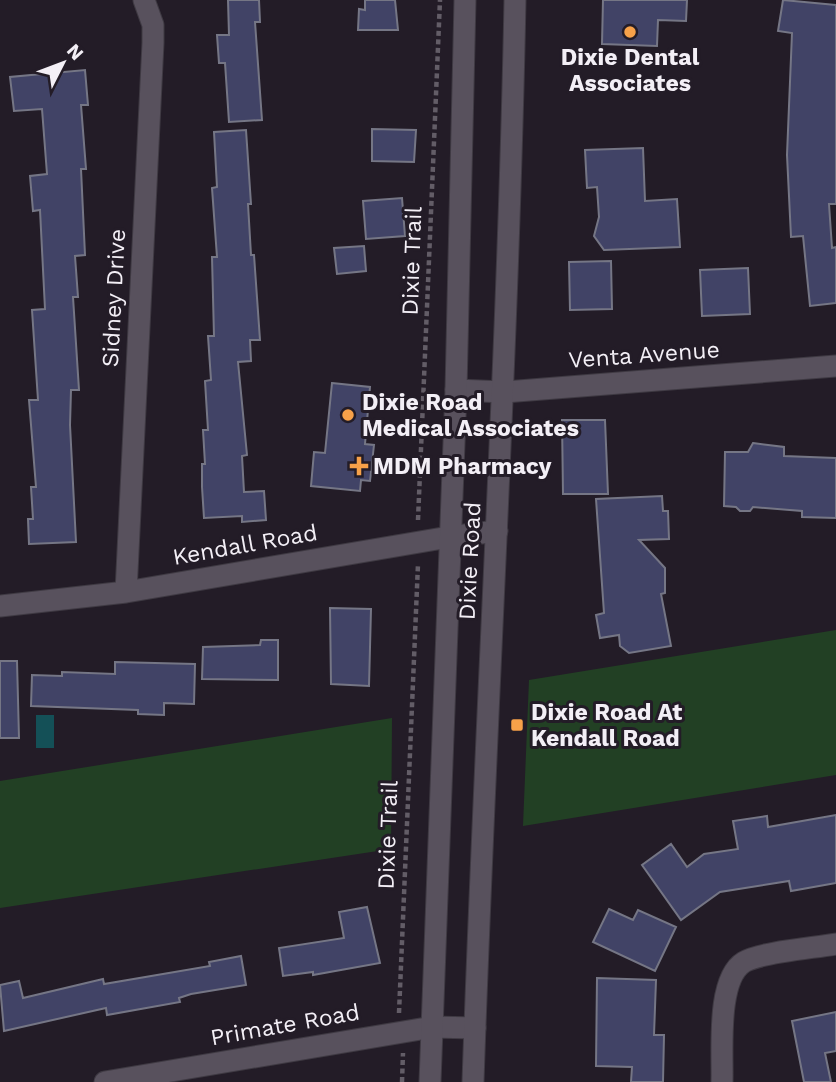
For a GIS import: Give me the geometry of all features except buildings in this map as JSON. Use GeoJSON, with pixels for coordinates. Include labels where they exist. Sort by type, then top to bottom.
{"type":"FeatureCollection","features":[{"type":"Feature","properties":{"kind":"main road","name":"Dixie Road"},"geometry":{"type":"LineString","coordinates":[[430,1082],[456,390],[465,0]]}},
{"type":"Feature","properties":{"kind":"main road","name":"Dixie Road"},"geometry":{"type":"LineString","coordinates":[[473,1082],[504,392],[515,0]]}},
{"type":"Feature","properties":{"kind":"main road","name":"Sidney Drive"},"geometry":{"type":"LineString","coordinates":[[126,592],[153,43],[146,4]]}},
{"type":"Feature","properties":{"kind":"main road","name":"Venta Avenue"},"geometry":{"type":"LineString","coordinates":[[456,390],[504,392],[836,366]]}},
{"type":"Feature","properties":{"kind":"main road","name":"Kendall Road"},"geometry":{"type":"LineString","coordinates":[[0,606],[126,592],[498,531]]}},
{"type":"Feature","properties":{"kind":"main road"},"geometry":{"type":"LineString","coordinates":[[722,1082],[724,1001],[731,977],[739,966],[752,958],[836,944]]}},
{"type":"Feature","properties":{"kind":"main road","name":"Primate Road"},"geometry":{"type":"LineString","coordinates":[[105,1082],[433,1027],[475,1028]]}},
{"type":"Feature","properties":{"kind":"path","name":"Dixie Trail"},"geometry":{"type":"LineString","coordinates":[[418,524],[440,0]]}},
{"type":"Feature","properties":{"kind":"path","name":"Dixie Trail"},"geometry":{"type":"LineString","coordinates":[[399,1014],[417,574]]}},
{"type":"Feature","properties":{"kind":"path"},"geometry":{"type":"LineString","coordinates":[[402,1082],[404,1060]]}},
{"type":"Feature","properties":{"kind":"green space"},"geometry":{"type":"Polygon","coordinates":[[[836,630],[836,775],[523,826],[529,680],[836,630]]]}},
{"type":"Feature","properties":{"kind":"green space"},"geometry":{"type":"Polygon","coordinates":[[[392,718],[391,849],[0,908],[0,781],[392,718]]]}},
{"type":"Feature","properties":{"kind":"water"},"geometry":{"type":"Polygon","coordinates":[[[36,715],[54,715],[54,748],[36,748],[36,715]]]}},
{"type":"Feature","properties":{"kind":"place","name":"Dixie Dental Associates"},"geometry":{"type":"Point","coordinates":[630,32]}},
{"type":"Feature","properties":{"kind":"place","name":"Dixie Road Medical Associates"},"geometry":{"type":"Point","coordinates":[348,415]}},
{"type":"Feature","properties":{"kind":"place","name":"MDM Pharmacy"},"geometry":{"type":"Point","coordinates":[359,466]}},
{"type":"Feature","properties":{"kind":"place","name":"Dixie Road At Kendall Road"},"geometry":{"type":"Point","coordinates":[517,725]}}]}
